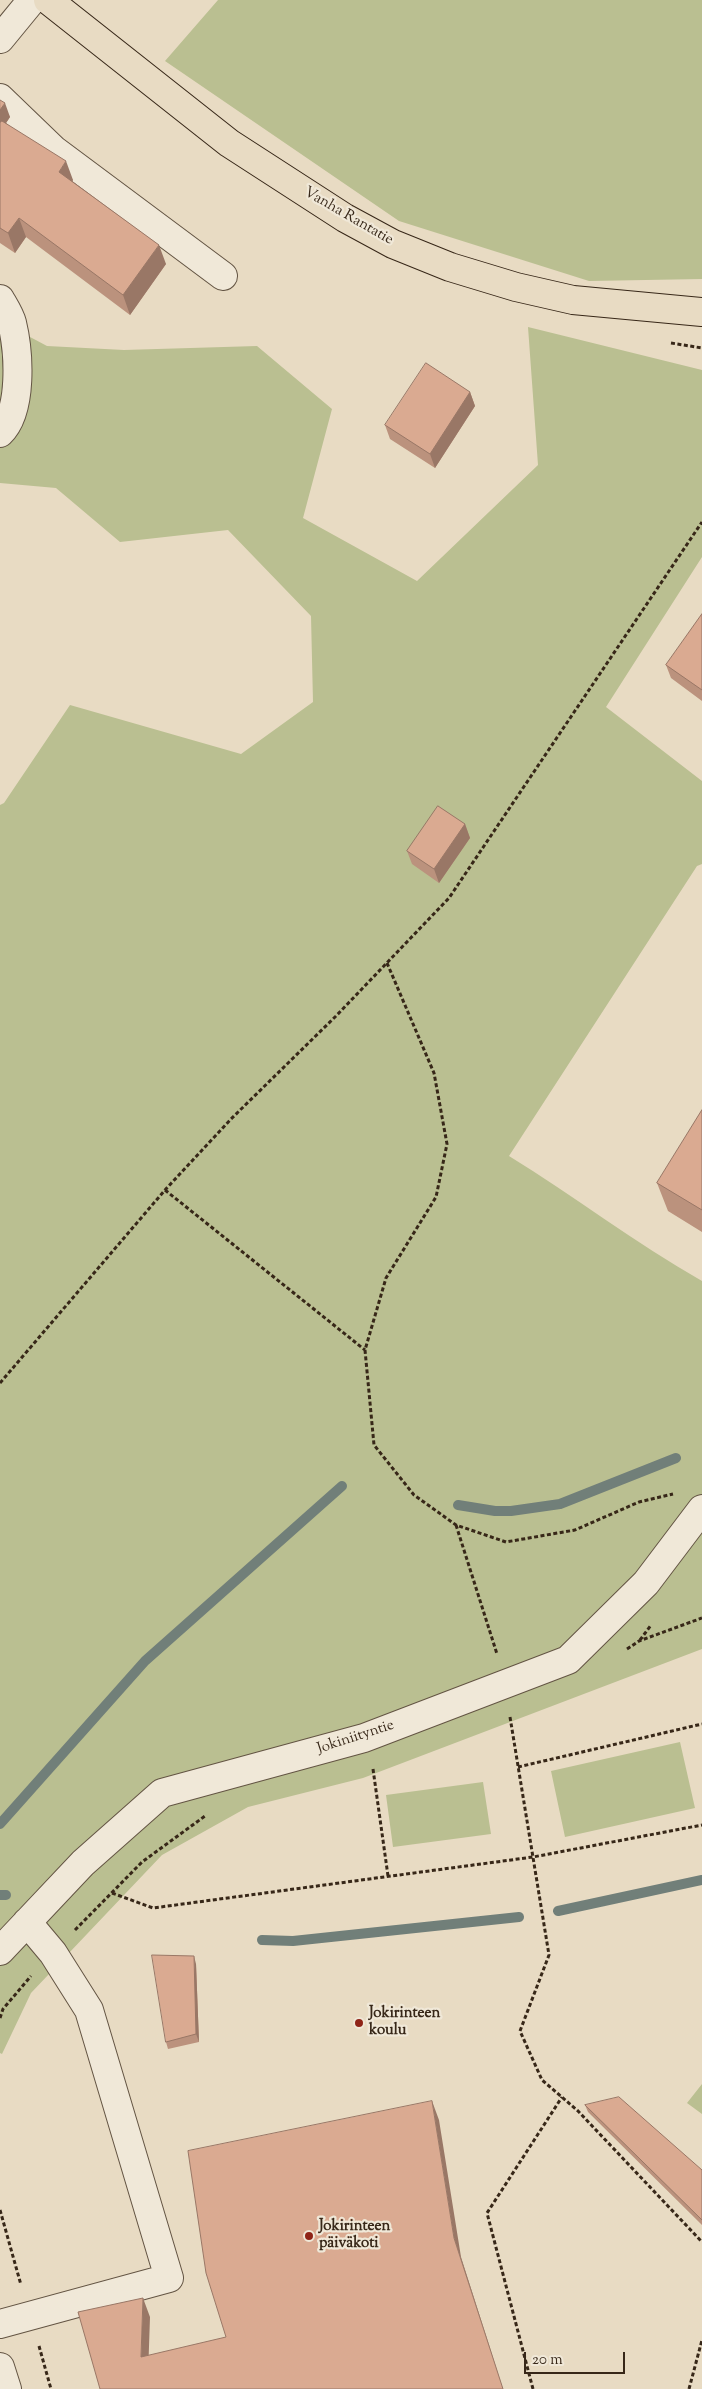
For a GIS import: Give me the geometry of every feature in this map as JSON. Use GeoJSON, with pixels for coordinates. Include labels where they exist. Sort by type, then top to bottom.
{"type":"FeatureCollection","features":[{"type":"Feature","properties":{"kind":"main road","name":"Vanha Rantatie"},"geometry":{"type":"LineString","coordinates":[[48,0],[229,143],[345,218],[393,244],[516,287],[573,300],[702,312]]}},
{"type":"Feature","properties":{"kind":"street"},"geometry":{"type":"LineString","coordinates":[[0,39],[32,0]]}},
{"type":"Feature","properties":{"kind":"street"},"geometry":{"type":"LineString","coordinates":[[0,98],[54,150],[222,276]]}},
{"type":"Feature","properties":{"kind":"street"},"geometry":{"type":"LineString","coordinates":[[0,299],[12,322],[18,366],[16,392],[11,414],[0,433]]}},
{"type":"Feature","properties":{"kind":"street","name":"Jokiniityntie"},"geometry":{"type":"LineString","coordinates":[[0,1951],[83,1863],[162,1793],[364,1738],[568,1660],[646,1583],[692,1502]]}},
{"type":"Feature","properties":{"kind":"street"},"geometry":{"type":"LineString","coordinates":[[0,2324],[169,2278],[89,2010],[52,1953],[27,1922]]}},
{"type":"Feature","properties":{"kind":"street"},"geometry":{"type":"LineString","coordinates":[[0,2366],[7,2389]]}},
{"type":"Feature","properties":{"kind":"path"},"geometry":{"type":"LineString","coordinates":[[0,1383],[165,1190],[231,1119],[449,898],[702,522]]}},
{"type":"Feature","properties":{"kind":"path"},"geometry":{"type":"LineString","coordinates":[[387,962],[434,1074],[447,1144],[436,1197],[386,1278],[364,1350],[374,1445],[414,1495],[456,1525],[506,1542],[575,1530],[639,1502],[674,1493],[692,1502]]}},
{"type":"Feature","properties":{"kind":"path"},"geometry":{"type":"LineString","coordinates":[[165,1190],[364,1350]]}},
{"type":"Feature","properties":{"kind":"path"},"geometry":{"type":"LineString","coordinates":[[456,1525],[506,1684]]}},
{"type":"Feature","properties":{"kind":"path"},"geometry":{"type":"LineString","coordinates":[[623,1652],[639,1641],[702,1618]]}},
{"type":"Feature","properties":{"kind":"path"},"geometry":{"type":"LineString","coordinates":[[501,1719],[518,1712]]}},
{"type":"Feature","properties":{"kind":"path"},"geometry":{"type":"LineString","coordinates":[[510,1716],[549,1955],[520,2031],[542,2080],[578,2111],[702,2242]]}},
{"type":"Feature","properties":{"kind":"path"},"geometry":{"type":"LineString","coordinates":[[518,1767],[702,1724]]}},
{"type":"Feature","properties":{"kind":"path"},"geometry":{"type":"LineString","coordinates":[[372,1768],[388,1876]]}},
{"type":"Feature","properties":{"kind":"path"},"geometry":{"type":"LineString","coordinates":[[0,2018],[1,2008],[52,1953],[142,1862],[210,1812]]}},
{"type":"Feature","properties":{"kind":"path"},"geometry":{"type":"LineString","coordinates":[[112,1893],[153,1908],[533,1857],[702,1825]]}},
{"type":"Feature","properties":{"kind":"path"},"geometry":{"type":"LineString","coordinates":[[533,2389],[487,2213],[562,2097]]}},
{"type":"Feature","properties":{"kind":"path"},"geometry":{"type":"LineString","coordinates":[[688,2389],[702,2340]]}},
{"type":"Feature","properties":{"kind":"green space"},"geometry":{"type":"Polygon","coordinates":[[[218,0],[702,0],[702,279],[589,281],[399,221],[165,61],[218,0]]]}},
{"type":"Feature","properties":{"kind":"green space"},"geometry":{"type":"Polygon","coordinates":[[[0,321],[47,346],[124,350],[257,346],[332,409],[303,518],[417,581],[538,465],[528,327],[702,370],[702,557],[606,707],[702,781],[702,864],[697,866],[509,1156],[702,1281],[702,1649],[363,1778],[248,1807],[162,1855],[31,1993],[2,2054],[0,2053],[0,805],[4,803],[70,705],[241,754],[313,702],[311,616],[228,530],[120,542],[56,488],[0,483],[0,321]]]}},
{"type":"Feature","properties":{"kind":"green space"},"geometry":{"type":"Polygon","coordinates":[[[680,1742],[695,1808],[565,1837],[551,1771],[680,1742]]]}},
{"type":"Feature","properties":{"kind":"green space"},"geometry":{"type":"Polygon","coordinates":[[[483,1782],[491,1834],[393,1847],[386,1795],[483,1782]]]}},
{"type":"Feature","properties":{"kind":"green space"},"geometry":{"type":"Polygon","coordinates":[[[702,2084],[702,2114],[687,2103],[702,2084]]]}},
{"type":"Feature","properties":{"kind":"building"},"geometry":{"type":"Polygon","coordinates":[[[0,100],[5,103],[0,110],[0,100]]]}},
{"type":"Feature","properties":{"kind":"building"},"geometry":{"type":"Polygon","coordinates":[[[2,121],[66,161],[59,172],[159,245],[123,295],[19,218],[8,233],[0,228],[0,123],[2,121]]]}},
{"type":"Feature","properties":{"kind":"building"},"geometry":{"type":"Polygon","coordinates":[[[426,363],[470,392],[430,454],[385,425],[426,363]]]}},
{"type":"Feature","properties":{"kind":"building"},"geometry":{"type":"Polygon","coordinates":[[[702,614],[702,690],[666,665],[702,614]]]}},
{"type":"Feature","properties":{"kind":"building"},"geometry":{"type":"Polygon","coordinates":[[[438,806],[465,824],[434,869],[407,851],[438,806]]]}},
{"type":"Feature","properties":{"kind":"building"},"geometry":{"type":"Polygon","coordinates":[[[702,1110],[702,1210],[657,1183],[702,1110]]]}},
{"type":"Feature","properties":{"kind":"building"},"geometry":{"type":"Polygon","coordinates":[[[152,1955],[194,1956],[196,2034],[166,2042],[152,1955]]]}},
{"type":"Feature","properties":{"kind":"building"},"geometry":{"type":"Polygon","coordinates":[[[619,2097],[702,2170],[702,2220],[585,2105],[619,2097]]]}},
{"type":"Feature","properties":{"kind":"building"},"geometry":{"type":"Polygon","coordinates":[[[432,2101],[454,2238],[503,2389],[100,2389],[78,2312],[143,2298],[141,2357],[226,2337],[206,2273],[188,2151],[432,2101]]]}},
{"type":"Feature","properties":{"kind":"waterway"},"geometry":{"type":"LineString","coordinates":[[458,1505],[495,1511],[511,1511],[560,1504],[676,1458]]}},
{"type":"Feature","properties":{"kind":"waterway"},"geometry":{"type":"LineString","coordinates":[[0,1824],[145,1661],[342,1486]]}},
{"type":"Feature","properties":{"kind":"waterway"},"geometry":{"type":"LineString","coordinates":[[558,1911],[702,1880]]}},
{"type":"Feature","properties":{"kind":"waterway"},"geometry":{"type":"LineString","coordinates":[[0,1895],[6,1895]]}},
{"type":"Feature","properties":{"kind":"waterway"},"geometry":{"type":"LineString","coordinates":[[262,1940],[293,1941],[519,1917]]}},
{"type":"Feature","properties":{"kind":"place","name":"Jokirinteen koulu"},"geometry":{"type":"Point","coordinates":[359,2023]}},
{"type":"Feature","properties":{"kind":"place","name":"Jokirinteen päiväkoti"},"geometry":{"type":"Point","coordinates":[309,2236]}}]}
